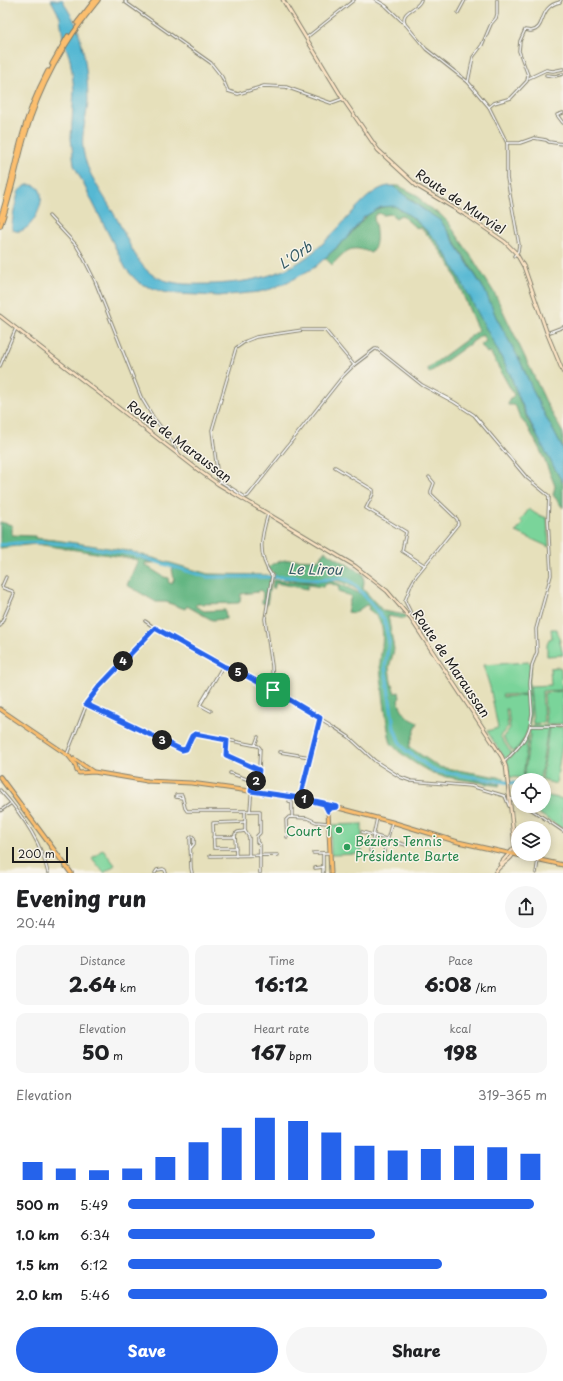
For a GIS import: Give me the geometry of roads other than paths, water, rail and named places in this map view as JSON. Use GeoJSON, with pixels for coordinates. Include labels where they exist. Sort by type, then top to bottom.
{"type":"FeatureCollection","features":[{"type":"Feature","properties":{"kind":"highway"},"geometry":{"type":"LineString","coordinates":[[0,219],[28,116],[41,85],[60,52],[95,0]]}},
{"type":"Feature","properties":{"kind":"highway"},"geometry":{"type":"LineString","coordinates":[[82,18],[98,0]]}},
{"type":"Feature","properties":{"kind":"highway"},"geometry":{"type":"LineString","coordinates":[[0,226],[10,198],[22,145],[33,111],[46,79],[60,52]]}},
{"type":"Feature","properties":{"kind":"highway"},"geometry":{"type":"LineString","coordinates":[[0,777],[69,873]]}},
{"type":"Feature","properties":{"kind":"highway"},"geometry":{"type":"LineString","coordinates":[[0,781],[69,873]]}},
{"type":"Feature","properties":{"kind":"main road","name":"Route de Murviel"},"geometry":{"type":"LineString","coordinates":[[283,0],[342,99],[378,150],[413,182],[469,217],[505,242],[515,255],[524,267],[547,333],[563,372]]}},
{"type":"Feature","properties":{"kind":"main road","name":"Route de Maraussan"},"geometry":{"type":"LineString","coordinates":[[0,316],[218,484],[355,566],[378,583],[408,616],[504,761],[508,779],[511,809]]}},
{"type":"Feature","properties":{"kind":"main road"},"geometry":{"type":"LineString","coordinates":[[0,709],[78,763],[94,772]]}},
{"type":"Feature","properties":{"kind":"main road"},"geometry":{"type":"LineString","coordinates":[[67,755],[76,764],[78,773],[94,772],[146,781],[199,784],[300,798],[324,803],[458,842],[511,854]]}},
{"type":"Feature","properties":{"kind":"main road"},"geometry":{"type":"LineString","coordinates":[[77,767],[82,764]]}},
{"type":"Feature","properties":{"kind":"main road"},"geometry":{"type":"LineString","coordinates":[[85,772],[86,767]]}},
{"type":"Feature","properties":{"kind":"main road"},"geometry":{"type":"LineString","coordinates":[[324,803],[328,811],[331,873]]}},
{"type":"Feature","properties":{"kind":"main road"},"geometry":{"type":"LineString","coordinates":[[328,811],[331,808],[337,807]]}},
{"type":"Feature","properties":{"kind":"main road"},"geometry":{"type":"LineString","coordinates":[[493,873],[511,850]]}},
{"type":"Feature","properties":{"kind":"main road"},"geometry":{"type":"LineString","coordinates":[[493,873],[511,858]]}},
{"type":"Feature","properties":{"kind":"main road"},"geometry":{"type":"LineString","coordinates":[[543,861],[562,865]]}},
{"type":"Feature","properties":{"kind":"street"},"geometry":{"type":"LineString","coordinates":[[306,38],[354,0]]}},
{"type":"Feature","properties":{"kind":"street"},"geometry":{"type":"LineString","coordinates":[[376,0],[386,6],[406,25],[426,49],[468,82],[489,107],[507,143],[507,178],[519,245],[515,255]]}},
{"type":"Feature","properties":{"kind":"street"},"geometry":{"type":"LineString","coordinates":[[406,25],[404,18],[406,13],[417,6],[421,0]]}},
{"type":"Feature","properties":{"kind":"street"},"geometry":{"type":"LineString","coordinates":[[458,13],[465,0]]}},
{"type":"Feature","properties":{"kind":"street"},"geometry":{"type":"LineString","coordinates":[[468,82],[473,57],[482,45],[490,24],[496,18],[497,0]]}},
{"type":"Feature","properties":{"kind":"street"},"geometry":{"type":"LineString","coordinates":[[529,78],[519,51],[524,30],[530,31],[539,26],[542,23],[543,14],[548,8],[552,4],[562,0]]}},
{"type":"Feature","properties":{"kind":"street"},"geometry":{"type":"LineString","coordinates":[[126,1],[211,63],[222,77],[228,91],[238,94],[264,86],[286,87],[331,103],[342,99]]}},
{"type":"Feature","properties":{"kind":"street"},"geometry":{"type":"LineString","coordinates":[[489,107],[511,98],[529,78],[546,70],[553,71],[563,69]]}},
{"type":"Feature","properties":{"kind":"street"},"geometry":{"type":"LineString","coordinates":[[546,75],[554,76],[563,74]]}},
{"type":"Feature","properties":{"kind":"street"},"geometry":{"type":"LineString","coordinates":[[563,113],[557,115],[563,123]]}},
{"type":"Feature","properties":{"kind":"street"},"geometry":{"type":"LineString","coordinates":[[507,143],[520,142],[534,138],[563,144]]}},
{"type":"Feature","properties":{"kind":"street"},"geometry":{"type":"LineString","coordinates":[[49,216],[76,245],[82,255],[95,281],[141,397],[153,418],[171,440],[181,457]]}},
{"type":"Feature","properties":{"kind":"street"},"geometry":{"type":"LineString","coordinates":[[547,333],[563,326]]}},
{"type":"Feature","properties":{"kind":"street"},"geometry":{"type":"LineString","coordinates":[[0,366],[16,328]]}},
{"type":"Feature","properties":{"kind":"street"},"geometry":{"type":"LineString","coordinates":[[354,365],[325,330],[303,330],[256,336],[236,348],[212,430],[218,478],[220,481],[245,497],[248,496],[343,376],[354,365],[375,349],[378,349],[422,385],[454,402],[474,415],[527,478],[549,496],[548,519],[550,575],[536,629],[537,652],[532,665],[530,683],[532,713],[530,726],[528,734],[524,740],[504,761]]}},
{"type":"Feature","properties":{"kind":"street"},"geometry":{"type":"LineString","coordinates":[[335,466],[373,490],[374,494],[366,508],[406,532],[402,551],[424,565]]}},
{"type":"Feature","properties":{"kind":"street"},"geometry":{"type":"LineString","coordinates":[[408,616],[411,613],[406,601],[411,584],[458,522],[431,494],[434,482],[429,477]]}},
{"type":"Feature","properties":{"kind":"street"},"geometry":{"type":"LineString","coordinates":[[268,514],[261,548],[265,563],[272,576],[265,618],[272,666],[273,690]]}},
{"type":"Feature","properties":{"kind":"street"},"geometry":{"type":"LineString","coordinates":[[0,626],[14,594],[12,591],[3,588],[2,586],[6,576]]}},
{"type":"Feature","properties":{"kind":"street"},"geometry":{"type":"LineString","coordinates":[[145,621],[223,666],[243,674],[273,690],[320,718],[349,737],[375,762],[400,777],[411,780],[471,786],[505,796],[511,809]]}},
{"type":"Feature","properties":{"kind":"street"},"geometry":{"type":"LineString","coordinates":[[67,755],[86,704],[99,687],[155,628]]}},
{"type":"Feature","properties":{"kind":"street"},"geometry":{"type":"LineString","coordinates":[[211,712],[200,705],[223,666]]}},
{"type":"Feature","properties":{"kind":"street"},"geometry":{"type":"LineString","coordinates":[[86,704],[182,750],[186,749],[192,736],[195,734],[255,745],[260,748],[258,777],[252,785],[250,811]]}},
{"type":"Feature","properties":{"kind":"street"},"geometry":{"type":"LineString","coordinates":[[300,798],[320,718]]}},
{"type":"Feature","properties":{"kind":"street"},"geometry":{"type":"LineString","coordinates":[[530,726],[563,726]]}},
{"type":"Feature","properties":{"kind":"street"},"geometry":{"type":"LineString","coordinates":[[255,745],[258,737]]}},
{"type":"Feature","properties":{"kind":"street"},"geometry":{"type":"LineString","coordinates":[[227,740],[226,755],[259,770]]}},
{"type":"Feature","properties":{"kind":"street"},"geometry":{"type":"LineString","coordinates":[[280,752],[310,757]]}},
{"type":"Feature","properties":{"kind":"street"},"geometry":{"type":"LineString","coordinates":[[230,773],[254,783]]}},
{"type":"Feature","properties":{"kind":"street"},"geometry":{"type":"LineString","coordinates":[[0,790],[32,830],[46,864],[48,873]]}},
{"type":"Feature","properties":{"kind":"street"},"geometry":{"type":"LineString","coordinates":[[183,798],[187,811],[260,811],[260,833],[257,836],[257,842],[260,845],[260,873]]}},
{"type":"Feature","properties":{"kind":"street"},"geometry":{"type":"LineString","coordinates":[[289,801],[292,802],[292,817]]}},
{"type":"Feature","properties":{"kind":"street"},"geometry":{"type":"LineString","coordinates":[[0,811],[11,804]]}},
{"type":"Feature","properties":{"kind":"street"},"geometry":{"type":"LineString","coordinates":[[245,811],[246,831],[249,837],[249,855]]}},
{"type":"Feature","properties":{"kind":"street"},"geometry":{"type":"LineString","coordinates":[[536,813],[563,831]]}},
{"type":"Feature","properties":{"kind":"street"},"geometry":{"type":"LineString","coordinates":[[287,837],[286,820],[288,818],[307,818],[316,822],[328,823]]}},
{"type":"Feature","properties":{"kind":"street"},"geometry":{"type":"LineString","coordinates":[[370,851],[377,818]]}},
{"type":"Feature","properties":{"kind":"street"},"geometry":{"type":"LineString","coordinates":[[236,848],[214,848],[213,824],[214,822],[245,822]]}},
{"type":"Feature","properties":{"kind":"street"},"geometry":{"type":"LineString","coordinates":[[384,852],[392,822]]}},
{"type":"Feature","properties":{"kind":"street"},"geometry":{"type":"LineString","coordinates":[[213,837],[235,836],[238,832],[246,831]]}},
{"type":"Feature","properties":{"kind":"street"},"geometry":{"type":"LineString","coordinates":[[362,832],[406,845]]}},
{"type":"Feature","properties":{"kind":"street"},"geometry":{"type":"LineString","coordinates":[[190,850],[194,844],[194,838],[192,836],[190,838],[190,850],[192,873]]}},
{"type":"Feature","properties":{"kind":"street"},"geometry":{"type":"LineString","coordinates":[[235,836],[236,856]]}},
{"type":"Feature","properties":{"kind":"street"},"geometry":{"type":"LineString","coordinates":[[313,853],[330,853]]}},
{"type":"Feature","properties":{"kind":"street"},"geometry":{"type":"LineString","coordinates":[[323,853],[323,873]]}},
{"type":"Feature","properties":{"kind":"street"},"geometry":{"type":"LineString","coordinates":[[210,856],[278,855]]}},
{"type":"Feature","properties":{"kind":"street"},"geometry":{"type":"LineString","coordinates":[[536,873],[538,861]]}},
{"type":"Feature","properties":{"kind":"street"},"geometry":{"type":"LineString","coordinates":[[562,865],[563,861]]}},
{"type":"Feature","properties":{"kind":"street"},"geometry":{"type":"LineString","coordinates":[[315,868],[323,867]]}},
{"type":"Feature","properties":{"kind":"street"},"geometry":{"type":"LineString","coordinates":[[155,873],[157,870],[163,869],[166,873]]}},
{"type":"Feature","properties":{"kind":"water"},"geometry":{"type":"Polygon","coordinates":[[[51,0],[63,0],[76,24],[81,41],[88,92],[83,131],[83,149],[88,167],[139,261],[150,273],[171,282],[184,284],[213,284],[242,282],[283,270],[296,264],[313,252],[363,201],[378,190],[393,186],[421,208],[441,221],[485,291],[496,317],[520,361],[538,402],[563,449],[563,483],[527,416],[510,374],[449,258],[436,240],[424,228],[412,217],[395,206],[381,207],[364,217],[347,238],[315,267],[294,279],[271,289],[259,292],[218,296],[179,294],[163,292],[141,284],[136,280],[126,269],[74,165],[71,138],[74,90],[72,72],[70,59],[63,38],[60,17],[51,0]]]}},
{"type":"Feature","properties":{"kind":"water"},"geometry":{"type":"Polygon","coordinates":[[[27,185],[36,186],[41,192],[41,201],[33,221],[26,228],[19,231],[12,229],[13,216],[19,191],[27,185]]]}},
{"type":"Feature","properties":{"kind":"waterway","name":"Le Lirou"},"geometry":{"type":"LineString","coordinates":[[0,545],[44,542],[132,554],[207,577],[292,577],[320,580],[342,578],[350,581],[357,587],[384,619],[389,642],[385,667],[394,728],[399,741],[405,750],[435,771],[511,783]]}},
{"type":"Feature","properties":{"kind":"place","name":"Court 1"},"geometry":{"type":"Point","coordinates":[339,830]}},
{"type":"Feature","properties":{"kind":"place","name":"Béziers Tennis Présidente Barte"},"geometry":{"type":"Point","coordinates":[347,847]}},
{"type":"Feature","properties":{"kind":"water label","name":"L'Orb"},"geometry":{"type":"Point","coordinates":[295,255]}}]}
